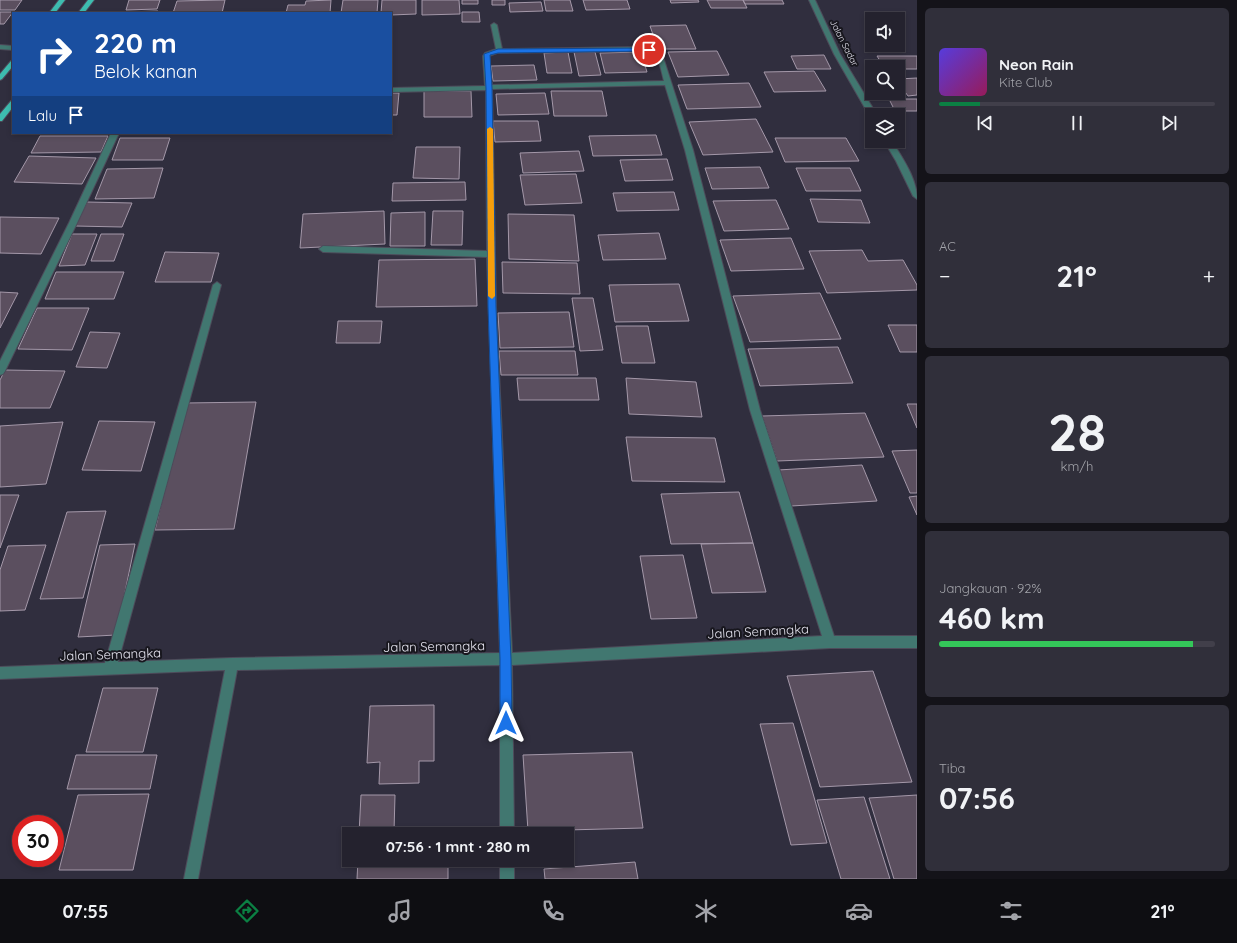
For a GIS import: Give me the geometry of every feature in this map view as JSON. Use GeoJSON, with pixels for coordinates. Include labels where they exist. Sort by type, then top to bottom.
{"type":"FeatureCollection","features":[{"type":"Feature","properties":{"kind":"main road"},"geometry":{"type":"LineString","coordinates":[[53,12],[62,0]]}},
{"type":"Feature","properties":{"kind":"main road"},"geometry":{"type":"LineString","coordinates":[[82,12],[91,0]]}},
{"type":"Feature","properties":{"kind":"main road"},"geometry":{"type":"LineString","coordinates":[[0,78],[12,63]]}},
{"type":"Feature","properties":{"kind":"main road"},"geometry":{"type":"LineString","coordinates":[[0,119],[12,103]]}},
{"type":"Feature","properties":{"kind":"street","name":"Jalan Sadar"},"geometry":{"type":"LineString","coordinates":[[812,0],[837,54],[869,108]]}},
{"type":"Feature","properties":{"kind":"street"},"geometry":{"type":"LineString","coordinates":[[494,25],[498,51]]}},
{"type":"Feature","properties":{"kind":"street"},"geometry":{"type":"LineString","coordinates":[[0,47],[12,48]]}},
{"type":"Feature","properties":{"kind":"street"},"geometry":{"type":"LineString","coordinates":[[507,827],[506,659],[492,307],[489,88],[487,54],[498,51],[649,50],[654,51],[660,57],[690,150],[755,410],[830,642]]}},
{"type":"Feature","properties":{"kind":"street"},"geometry":{"type":"LineString","coordinates":[[392,90],[669,83]]}},
{"type":"Feature","properties":{"kind":"street"},"geometry":{"type":"LineString","coordinates":[[0,371],[97,176],[115,134]]}},
{"type":"Feature","properties":{"kind":"street"},"geometry":{"type":"LineString","coordinates":[[892,148],[917,196]]}},
{"type":"Feature","properties":{"kind":"street"},"geometry":{"type":"LineString","coordinates":[[323,249],[491,254]]}},
{"type":"Feature","properties":{"kind":"street"},"geometry":{"type":"LineString","coordinates":[[110,668],[173,438],[217,285]]}},
{"type":"Feature","properties":{"kind":"street","name":"Jalan Semangka"},"geometry":{"type":"LineString","coordinates":[[0,673],[232,664],[506,659],[830,642],[917,642]]}},
{"type":"Feature","properties":{"kind":"street"},"geometry":{"type":"LineString","coordinates":[[191,879],[232,664]]}},
{"type":"Feature","properties":{"kind":"street"},"geometry":{"type":"LineString","coordinates":[[507,867],[507,879]]}},
{"type":"Feature","properties":{"kind":"building"},"geometry":{"type":"Polygon","coordinates":[[[0,0],[22,0],[15,10],[0,10],[0,0]]]}},
{"type":"Feature","properties":{"kind":"building"},"geometry":{"type":"Polygon","coordinates":[[[129,0],[160,0],[157,9],[126,10],[129,0]]]}},
{"type":"Feature","properties":{"kind":"building"},"geometry":{"type":"Polygon","coordinates":[[[225,0],[222,12],[173,12],[177,1],[225,0]]]}},
{"type":"Feature","properties":{"kind":"building"},"geometry":{"type":"Polygon","coordinates":[[[331,0],[330,12],[286,12],[288,5],[305,5],[306,1],[331,0]]]}},
{"type":"Feature","properties":{"kind":"building"},"geometry":{"type":"Polygon","coordinates":[[[343,0],[378,0],[377,12],[341,12],[343,0]]]}},
{"type":"Feature","properties":{"kind":"building"},"geometry":{"type":"Polygon","coordinates":[[[382,0],[416,0],[416,14],[392,15],[392,12],[381,12],[382,0]]]}},
{"type":"Feature","properties":{"kind":"building"},"geometry":{"type":"Polygon","coordinates":[[[422,0],[459,0],[460,14],[422,15],[422,0]]]}},
{"type":"Feature","properties":{"kind":"building"},"geometry":{"type":"Polygon","coordinates":[[[462,0],[478,0],[478,4],[462,4],[462,0]]]}},
{"type":"Feature","properties":{"kind":"building"},"geometry":{"type":"Polygon","coordinates":[[[492,0],[505,0],[505,5],[492,5],[492,0]]]}},
{"type":"Feature","properties":{"kind":"building"},"geometry":{"type":"Polygon","coordinates":[[[544,0],[570,0],[573,11],[546,11],[544,0]]]}},
{"type":"Feature","properties":{"kind":"building"},"geometry":{"type":"Polygon","coordinates":[[[583,0],[627,0],[630,9],[586,10],[583,0]]]}},
{"type":"Feature","properties":{"kind":"building"},"geometry":{"type":"Polygon","coordinates":[[[670,0],[698,0],[699,2],[671,3],[670,0]]]}},
{"type":"Feature","properties":{"kind":"building"},"geometry":{"type":"Polygon","coordinates":[[[707,0],[743,0],[747,8],[711,8],[707,0]]]}},
{"type":"Feature","properties":{"kind":"building"},"geometry":{"type":"Polygon","coordinates":[[[743,0],[782,0],[784,4],[745,4],[743,0]]]}},
{"type":"Feature","properties":{"kind":"building"},"geometry":{"type":"Polygon","coordinates":[[[541,2],[543,11],[510,12],[509,3],[541,2]]]}},
{"type":"Feature","properties":{"kind":"building"},"geometry":{"type":"Polygon","coordinates":[[[158,11],[158,12],[125,12],[158,11]]]}},
{"type":"Feature","properties":{"kind":"building"},"geometry":{"type":"Polygon","coordinates":[[[0,12],[12,12],[4,24],[0,24],[0,12]]]}},
{"type":"Feature","properties":{"kind":"building"},"geometry":{"type":"Polygon","coordinates":[[[462,12],[479,12],[480,22],[462,22],[462,12]]]}},
{"type":"Feature","properties":{"kind":"building"},"geometry":{"type":"Polygon","coordinates":[[[686,25],[696,49],[658,49],[650,26],[686,25]]]}},
{"type":"Feature","properties":{"kind":"building"},"geometry":{"type":"Polygon","coordinates":[[[717,51],[729,75],[678,77],[668,52],[717,51]]]}},
{"type":"Feature","properties":{"kind":"building"},"geometry":{"type":"Polygon","coordinates":[[[568,52],[572,73],[547,73],[544,53],[568,52]]]}},
{"type":"Feature","properties":{"kind":"building"},"geometry":{"type":"Polygon","coordinates":[[[574,52],[595,52],[601,75],[579,76],[574,52]]]}},
{"type":"Feature","properties":{"kind":"building"},"geometry":{"type":"Polygon","coordinates":[[[641,52],[647,72],[605,73],[600,53],[641,52]]]}},
{"type":"Feature","properties":{"kind":"building"},"geometry":{"type":"Polygon","coordinates":[[[824,55],[831,69],[797,69],[791,56],[824,55]]]}},
{"type":"Feature","properties":{"kind":"building"},"geometry":{"type":"Polygon","coordinates":[[[877,56],[917,56],[917,69],[905,69],[905,60],[880,60],[877,56]]]}},
{"type":"Feature","properties":{"kind":"building"},"geometry":{"type":"Polygon","coordinates":[[[534,65],[537,80],[493,81],[491,66],[534,65]]]}},
{"type":"Feature","properties":{"kind":"building"},"geometry":{"type":"Polygon","coordinates":[[[814,71],[826,91],[774,92],[764,72],[814,71]]]}},
{"type":"Feature","properties":{"kind":"building"},"geometry":{"type":"Polygon","coordinates":[[[917,78],[917,95],[908,96],[905,92],[905,79],[917,78]]]}},
{"type":"Feature","properties":{"kind":"building"},"geometry":{"type":"Polygon","coordinates":[[[749,83],[761,107],[687,109],[678,85],[749,83]]]}},
{"type":"Feature","properties":{"kind":"building"},"geometry":{"type":"Polygon","coordinates":[[[424,91],[471,91],[472,117],[424,117],[424,91]]]}},
{"type":"Feature","properties":{"kind":"building"},"geometry":{"type":"Polygon","coordinates":[[[551,91],[602,91],[607,116],[554,116],[551,91]]]}},
{"type":"Feature","properties":{"kind":"building"},"geometry":{"type":"Polygon","coordinates":[[[392,93],[399,93],[397,115],[392,115],[392,93]]]}},
{"type":"Feature","properties":{"kind":"building"},"geometry":{"type":"Polygon","coordinates":[[[545,93],[549,114],[498,115],[496,94],[545,93]]]}},
{"type":"Feature","properties":{"kind":"building"},"geometry":{"type":"Polygon","coordinates":[[[917,99],[917,111],[905,111],[905,108],[894,108],[890,100],[917,99]]]}},
{"type":"Feature","properties":{"kind":"building"},"geometry":{"type":"Polygon","coordinates":[[[756,119],[773,152],[703,155],[689,122],[756,119]]]}},
{"type":"Feature","properties":{"kind":"building"},"geometry":{"type":"Polygon","coordinates":[[[493,121],[538,121],[541,141],[495,142],[493,121]]]}},
{"type":"Feature","properties":{"kind":"building"},"geometry":{"type":"Polygon","coordinates":[[[656,135],[662,155],[593,156],[589,136],[656,135]]]}},
{"type":"Feature","properties":{"kind":"building"},"geometry":{"type":"Polygon","coordinates":[[[40,136],[108,136],[101,152],[31,153],[40,136]]]}},
{"type":"Feature","properties":{"kind":"building"},"geometry":{"type":"Polygon","coordinates":[[[120,138],[170,138],[163,160],[112,160],[120,138]]]}},
{"type":"Feature","properties":{"kind":"building"},"geometry":{"type":"Polygon","coordinates":[[[775,138],[846,138],[859,161],[785,162],[775,138]]]}},
{"type":"Feature","properties":{"kind":"building"},"geometry":{"type":"Polygon","coordinates":[[[416,147],[460,147],[459,179],[413,178],[416,147]]]}},
{"type":"Feature","properties":{"kind":"building"},"geometry":{"type":"Polygon","coordinates":[[[579,151],[584,171],[523,173],[520,153],[579,151]]]}},
{"type":"Feature","properties":{"kind":"building"},"geometry":{"type":"Polygon","coordinates":[[[29,156],[96,158],[82,184],[14,182],[29,156]]]}},
{"type":"Feature","properties":{"kind":"building"},"geometry":{"type":"Polygon","coordinates":[[[667,159],[673,180],[625,181],[620,160],[667,159]]]}},
{"type":"Feature","properties":{"kind":"building"},"geometry":{"type":"Polygon","coordinates":[[[760,167],[769,188],[712,189],[705,168],[760,167]]]}},
{"type":"Feature","properties":{"kind":"building"},"geometry":{"type":"Polygon","coordinates":[[[163,168],[154,198],[95,199],[107,169],[163,168]]]}},
{"type":"Feature","properties":{"kind":"building"},"geometry":{"type":"Polygon","coordinates":[[[796,168],[850,168],[861,191],[806,191],[796,168]]]}},
{"type":"Feature","properties":{"kind":"building"},"geometry":{"type":"Polygon","coordinates":[[[576,174],[582,203],[525,205],[520,175],[576,174]]]}},
{"type":"Feature","properties":{"kind":"building"},"geometry":{"type":"Polygon","coordinates":[[[465,182],[466,200],[392,201],[393,183],[465,182]]]}},
{"type":"Feature","properties":{"kind":"building"},"geometry":{"type":"Polygon","coordinates":[[[674,192],[679,210],[617,211],[613,193],[674,192]]]}},
{"type":"Feature","properties":{"kind":"building"},"geometry":{"type":"Polygon","coordinates":[[[810,199],[861,200],[870,223],[818,222],[810,199]]]}},
{"type":"Feature","properties":{"kind":"building"},"geometry":{"type":"Polygon","coordinates":[[[776,200],[789,229],[724,231],[713,201],[776,200]]]}},
{"type":"Feature","properties":{"kind":"building"},"geometry":{"type":"Polygon","coordinates":[[[87,202],[132,203],[122,227],[75,226],[87,202]]]}},
{"type":"Feature","properties":{"kind":"building"},"geometry":{"type":"Polygon","coordinates":[[[384,211],[385,244],[300,248],[303,214],[384,211]]]}},
{"type":"Feature","properties":{"kind":"building"},"geometry":{"type":"Polygon","coordinates":[[[433,211],[463,211],[462,245],[431,245],[433,211]]]}},
{"type":"Feature","properties":{"kind":"building"},"geometry":{"type":"Polygon","coordinates":[[[425,212],[425,246],[390,246],[391,213],[425,212]]]}},
{"type":"Feature","properties":{"kind":"building"},"geometry":{"type":"Polygon","coordinates":[[[508,214],[574,215],[579,261],[509,259],[508,214]]]}},
{"type":"Feature","properties":{"kind":"building"},"geometry":{"type":"Polygon","coordinates":[[[0,217],[59,218],[41,254],[0,253],[0,217]]]}},
{"type":"Feature","properties":{"kind":"building"},"geometry":{"type":"Polygon","coordinates":[[[659,233],[666,259],[603,260],[598,235],[659,233]]]}},
{"type":"Feature","properties":{"kind":"building"},"geometry":{"type":"Polygon","coordinates":[[[72,234],[97,234],[85,265],[59,266],[72,234]]]}},
{"type":"Feature","properties":{"kind":"building"},"geometry":{"type":"Polygon","coordinates":[[[101,234],[124,234],[114,261],[91,261],[101,234]]]}},
{"type":"Feature","properties":{"kind":"building"},"geometry":{"type":"Polygon","coordinates":[[[791,238],[804,269],[731,271],[720,240],[791,238]]]}},
{"type":"Feature","properties":{"kind":"building"},"geometry":{"type":"Polygon","coordinates":[[[862,250],[868,261],[903,260],[917,285],[917,290],[827,293],[809,251],[862,250]]]}},
{"type":"Feature","properties":{"kind":"building"},"geometry":{"type":"Polygon","coordinates":[[[165,252],[219,253],[211,282],[155,282],[165,252]]]}},
{"type":"Feature","properties":{"kind":"building"},"geometry":{"type":"Polygon","coordinates":[[[475,259],[477,306],[376,307],[379,260],[475,259]]]}},
{"type":"Feature","properties":{"kind":"building"},"geometry":{"type":"Polygon","coordinates":[[[502,262],[577,263],[580,294],[503,293],[502,262]]]}},
{"type":"Feature","properties":{"kind":"building"},"geometry":{"type":"Polygon","coordinates":[[[56,272],[124,272],[114,299],[45,299],[56,272]]]}},
{"type":"Feature","properties":{"kind":"building"},"geometry":{"type":"Polygon","coordinates":[[[679,284],[689,321],[615,322],[609,285],[679,284]]]}},
{"type":"Feature","properties":{"kind":"building"},"geometry":{"type":"Polygon","coordinates":[[[0,292],[18,293],[0,328],[0,292]]]}},
{"type":"Feature","properties":{"kind":"building"},"geometry":{"type":"Polygon","coordinates":[[[820,293],[841,339],[750,342],[733,296],[820,293]]]}},
{"type":"Feature","properties":{"kind":"building"},"geometry":{"type":"Polygon","coordinates":[[[572,298],[593,298],[603,350],[580,351],[572,298]]]}},
{"type":"Feature","properties":{"kind":"building"},"geometry":{"type":"Polygon","coordinates":[[[37,308],[89,308],[72,350],[18,349],[37,308]]]}},
{"type":"Feature","properties":{"kind":"building"},"geometry":{"type":"Polygon","coordinates":[[[569,312],[574,347],[500,348],[498,313],[569,312]]]}},
{"type":"Feature","properties":{"kind":"building"},"geometry":{"type":"Polygon","coordinates":[[[338,321],[382,321],[380,343],[336,343],[338,321]]]}},
{"type":"Feature","properties":{"kind":"building"},"geometry":{"type":"Polygon","coordinates":[[[888,325],[917,325],[917,352],[900,352],[888,325]]]}},
{"type":"Feature","properties":{"kind":"building"},"geometry":{"type":"Polygon","coordinates":[[[616,326],[648,326],[655,363],[622,363],[616,326]]]}},
{"type":"Feature","properties":{"kind":"building"},"geometry":{"type":"Polygon","coordinates":[[[90,332],[120,333],[107,368],[76,367],[90,332]]]}},
{"type":"Feature","properties":{"kind":"building"},"geometry":{"type":"Polygon","coordinates":[[[838,347],[853,383],[760,386],[748,349],[838,347]]]}},
{"type":"Feature","properties":{"kind":"building"},"geometry":{"type":"Polygon","coordinates":[[[499,351],[575,351],[578,375],[501,375],[499,351]]]}},
{"type":"Feature","properties":{"kind":"building"},"geometry":{"type":"Polygon","coordinates":[[[5,370],[65,371],[50,408],[0,408],[0,380],[5,370]]]}},
{"type":"Feature","properties":{"kind":"building"},"geometry":{"type":"Polygon","coordinates":[[[517,378],[596,378],[599,400],[519,400],[517,378]]]}},
{"type":"Feature","properties":{"kind":"building"},"geometry":{"type":"Polygon","coordinates":[[[626,378],[696,382],[702,417],[629,414],[626,378]]]}},
{"type":"Feature","properties":{"kind":"building"},"geometry":{"type":"Polygon","coordinates":[[[256,402],[234,529],[155,530],[185,403],[256,402]]]}},
{"type":"Feature","properties":{"kind":"building"},"geometry":{"type":"Polygon","coordinates":[[[907,404],[917,404],[917,428],[907,404]]]}},
{"type":"Feature","properties":{"kind":"building"},"geometry":{"type":"Polygon","coordinates":[[[865,413],[884,457],[777,461],[762,416],[865,413]]]}},
{"type":"Feature","properties":{"kind":"building"},"geometry":{"type":"Polygon","coordinates":[[[99,421],[155,422],[141,471],[82,470],[99,421]]]}},
{"type":"Feature","properties":{"kind":"building"},"geometry":{"type":"Polygon","coordinates":[[[63,422],[46,484],[0,487],[0,426],[63,422]]]}},
{"type":"Feature","properties":{"kind":"building"},"geometry":{"type":"Polygon","coordinates":[[[626,437],[715,438],[725,482],[632,481],[626,437]]]}},
{"type":"Feature","properties":{"kind":"building"},"geometry":{"type":"Polygon","coordinates":[[[917,450],[917,493],[910,493],[892,451],[917,450]]]}},
{"type":"Feature","properties":{"kind":"building"},"geometry":{"type":"Polygon","coordinates":[[[862,465],[877,501],[791,506],[778,470],[862,465]]]}},
{"type":"Feature","properties":{"kind":"building"},"geometry":{"type":"Polygon","coordinates":[[[739,492],[753,543],[671,544],[661,494],[739,492]]]}},
{"type":"Feature","properties":{"kind":"building"},"geometry":{"type":"Polygon","coordinates":[[[0,495],[19,495],[0,548],[0,495]]]}},
{"type":"Feature","properties":{"kind":"building"},"geometry":{"type":"Polygon","coordinates":[[[917,496],[917,515],[909,497],[917,496]]]}},
{"type":"Feature","properties":{"kind":"building"},"geometry":{"type":"Polygon","coordinates":[[[106,511],[83,598],[40,599],[67,512],[106,511]]]}},
{"type":"Feature","properties":{"kind":"building"},"geometry":{"type":"Polygon","coordinates":[[[753,543],[766,592],[712,593],[701,544],[753,543]]]}},
{"type":"Feature","properties":{"kind":"building"},"geometry":{"type":"Polygon","coordinates":[[[135,544],[116,635],[78,637],[100,545],[135,544]]]}},
{"type":"Feature","properties":{"kind":"building"},"geometry":{"type":"Polygon","coordinates":[[[46,545],[25,610],[0,611],[0,570],[8,546],[46,545]]]}},
{"type":"Feature","properties":{"kind":"building"},"geometry":{"type":"Polygon","coordinates":[[[683,555],[697,618],[651,619],[640,556],[683,555]]]}},
{"type":"Feature","properties":{"kind":"building"},"geometry":{"type":"Polygon","coordinates":[[[873,671],[912,782],[820,787],[787,676],[873,671]]]}},
{"type":"Feature","properties":{"kind":"building"},"geometry":{"type":"Polygon","coordinates":[[[103,688],[158,688],[143,752],[86,752],[103,688]]]}},
{"type":"Feature","properties":{"kind":"building"},"geometry":{"type":"Polygon","coordinates":[[[434,705],[434,761],[419,761],[419,783],[379,784],[380,762],[367,763],[370,706],[434,705]]]}},
{"type":"Feature","properties":{"kind":"building"},"geometry":{"type":"Polygon","coordinates":[[[793,723],[827,843],[791,845],[760,724],[793,723]]]}},
{"type":"Feature","properties":{"kind":"building"},"geometry":{"type":"Polygon","coordinates":[[[632,752],[643,828],[574,830],[574,827],[528,827],[523,755],[632,752]]]}},
{"type":"Feature","properties":{"kind":"building"},"geometry":{"type":"Polygon","coordinates":[[[76,755],[157,755],[150,789],[67,789],[76,755]]]}},
{"type":"Feature","properties":{"kind":"building"},"geometry":{"type":"Polygon","coordinates":[[[149,794],[133,870],[59,870],[60,867],[64,867],[64,850],[78,795],[149,794]]]}},
{"type":"Feature","properties":{"kind":"building"},"geometry":{"type":"Polygon","coordinates":[[[361,795],[395,795],[394,827],[359,827],[361,795]]]}},
{"type":"Feature","properties":{"kind":"building"},"geometry":{"type":"Polygon","coordinates":[[[917,795],[917,879],[894,879],[869,798],[917,795]]]}},
{"type":"Feature","properties":{"kind":"building"},"geometry":{"type":"Polygon","coordinates":[[[864,797],[890,879],[841,879],[817,800],[864,797]]]}},
{"type":"Feature","properties":{"kind":"building"},"geometry":{"type":"Polygon","coordinates":[[[635,862],[638,879],[545,879],[544,869],[635,862]]]}},
{"type":"Feature","properties":{"kind":"building"},"geometry":{"type":"Polygon","coordinates":[[[358,867],[448,867],[448,879],[357,879],[358,867]]]}},
{"type":"Feature","properties":{"kind":"slow traffic"},"geometry":{"type":"LineString","coordinates":[[490,129],[492,296]]}},
{"type":"Feature","properties":{"kind":"route"},"geometry":{"type":"LineString","coordinates":[[506,723],[506,659],[492,307],[489,88],[486,56],[487,54],[498,51],[649,50]]}}]}
